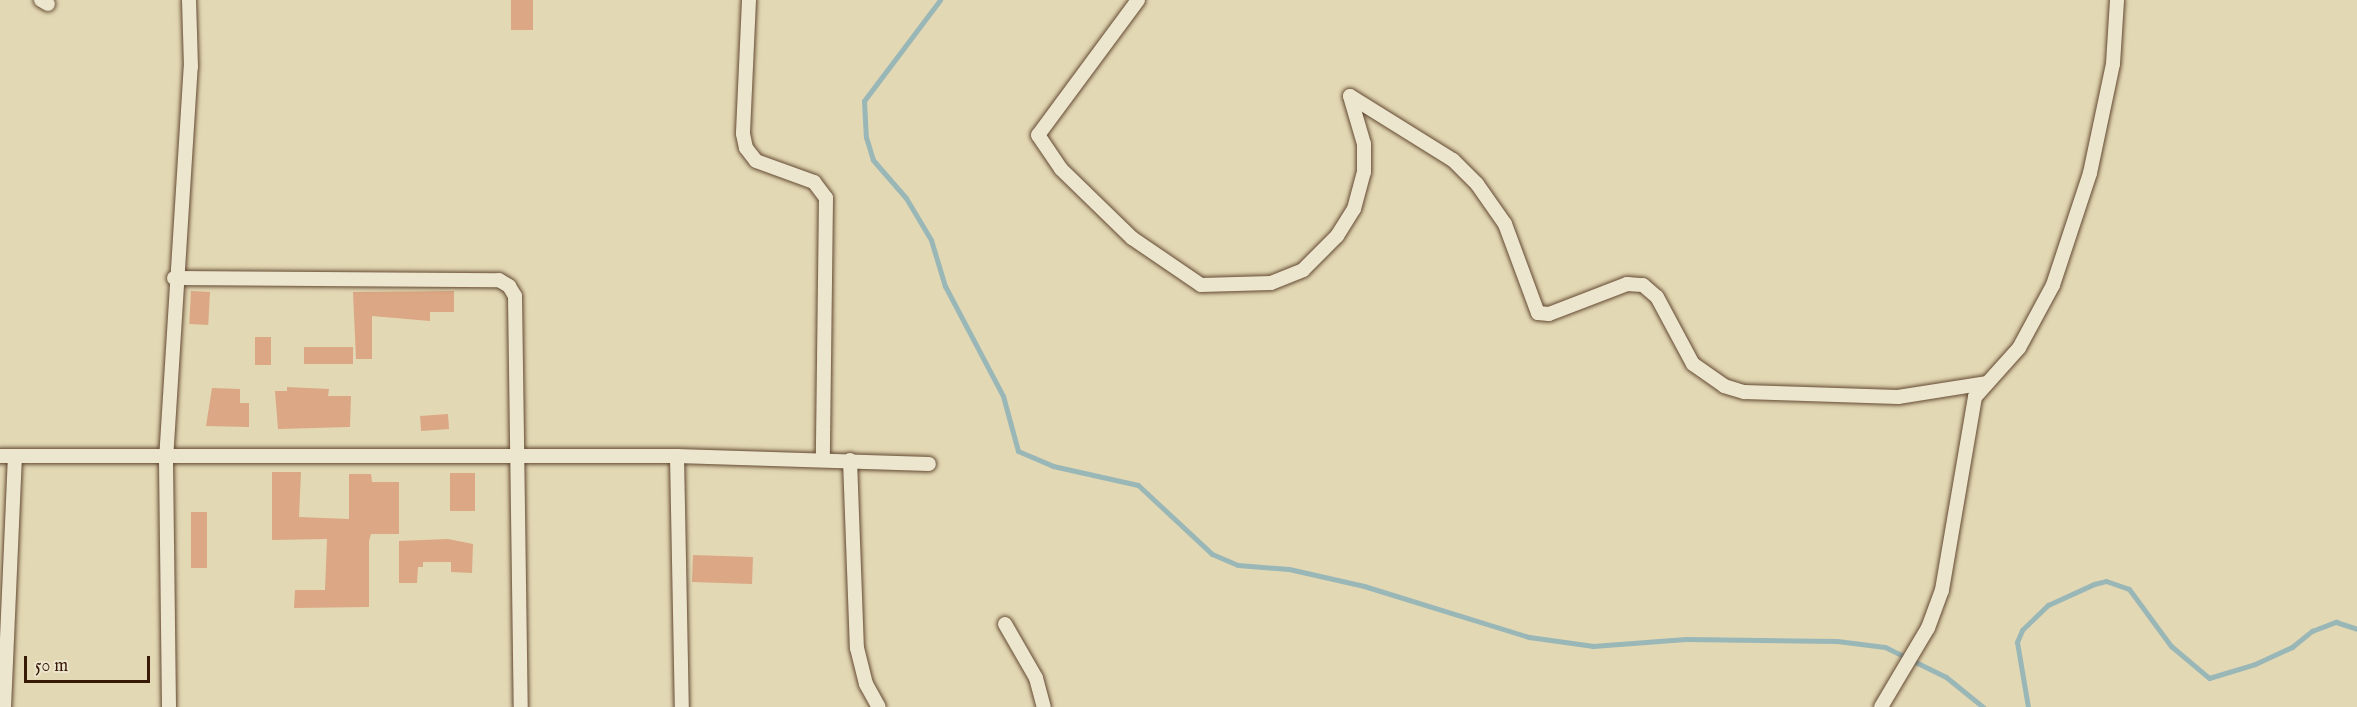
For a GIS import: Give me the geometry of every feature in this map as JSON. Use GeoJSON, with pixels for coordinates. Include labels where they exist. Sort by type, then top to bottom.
{"type":"FeatureCollection","features":[{"type":"Feature","properties":{"kind":"street"},"geometry":{"type":"LineString","coordinates":[[169,707],[166,459],[174,278],[190,67],[189,0]]}},
{"type":"Feature","properties":{"kind":"street"},"geometry":{"type":"LineString","coordinates":[[749,0],[743,134],[746,148],[756,161],[814,182],[826,198],[823,460]]}},
{"type":"Feature","properties":{"kind":"street"},"geometry":{"type":"LineString","coordinates":[[1138,0],[1038,135],[1061,170],[1132,238],[1201,285],[1271,283],[1303,270],[1337,236],[1354,209],[1364,172],[1364,144],[1350,96],[1453,160],[1478,184],[1505,224],[1538,313],[1549,314],[1627,284],[1643,285],[1657,297],[1693,364],[1704,375],[1744,393],[1898,397],[1986,383]]}},
{"type":"Feature","properties":{"kind":"street"},"geometry":{"type":"LineString","coordinates":[[1881,707],[1928,628],[1942,590],[1955,529],[1968,421],[1986,383],[2019,348],[2053,285],[2090,173],[2113,64],[2117,0]]}},
{"type":"Feature","properties":{"kind":"street"},"geometry":{"type":"LineString","coordinates":[[174,278],[500,280],[515,296],[521,707]]}},
{"type":"Feature","properties":{"kind":"street"},"geometry":{"type":"LineString","coordinates":[[0,456],[166,459],[516,455],[677,456],[929,464]]}},
{"type":"Feature","properties":{"kind":"street"},"geometry":{"type":"LineString","coordinates":[[677,456],[682,707]]}},
{"type":"Feature","properties":{"kind":"street"},"geometry":{"type":"LineString","coordinates":[[4,707],[15,457]]}},
{"type":"Feature","properties":{"kind":"street"},"geometry":{"type":"LineString","coordinates":[[850,460],[857,648],[866,684],[879,707]]}},
{"type":"Feature","properties":{"kind":"street"},"geometry":{"type":"LineString","coordinates":[[1005,624],[1036,678],[1044,707]]}},
{"type":"Feature","properties":{"kind":"building"},"geometry":{"type":"Polygon","coordinates":[[[511,0],[533,0],[533,30],[511,30],[511,0]]]}},
{"type":"Feature","properties":{"kind":"building"},"geometry":{"type":"Polygon","coordinates":[[[191,291],[210,292],[208,325],[189,324],[191,291]]]}},
{"type":"Feature","properties":{"kind":"building"},"geometry":{"type":"Polygon","coordinates":[[[454,291],[454,312],[430,312],[430,321],[372,316],[372,359],[356,359],[353,292],[454,291]]]}},
{"type":"Feature","properties":{"kind":"building"},"geometry":{"type":"Polygon","coordinates":[[[255,337],[271,337],[271,365],[255,365],[255,337]]]}},
{"type":"Feature","properties":{"kind":"building"},"geometry":{"type":"Polygon","coordinates":[[[304,347],[353,347],[353,364],[304,364],[304,347]]]}},
{"type":"Feature","properties":{"kind":"building"},"geometry":{"type":"Polygon","coordinates":[[[287,387],[329,389],[328,396],[351,396],[350,427],[278,429],[275,391],[287,391],[287,387]]]}},
{"type":"Feature","properties":{"kind":"building"},"geometry":{"type":"Polygon","coordinates":[[[212,388],[240,389],[240,403],[249,403],[249,427],[206,426],[212,388]]]}},
{"type":"Feature","properties":{"kind":"building"},"geometry":{"type":"Polygon","coordinates":[[[448,414],[449,429],[421,431],[420,416],[448,414]]]}},
{"type":"Feature","properties":{"kind":"building"},"geometry":{"type":"Polygon","coordinates":[[[272,472],[301,472],[299,517],[349,519],[349,474],[371,474],[372,482],[399,482],[399,534],[371,534],[369,541],[369,607],[294,608],[295,590],[325,590],[327,539],[272,540],[272,472]]]}},
{"type":"Feature","properties":{"kind":"building"},"geometry":{"type":"Polygon","coordinates":[[[450,473],[475,473],[475,511],[450,511],[450,473]]]}},
{"type":"Feature","properties":{"kind":"building"},"geometry":{"type":"Polygon","coordinates":[[[191,512],[207,512],[207,568],[191,568],[191,512]]]}},
{"type":"Feature","properties":{"kind":"building"},"geometry":{"type":"Polygon","coordinates":[[[448,539],[473,544],[472,573],[451,572],[451,562],[423,562],[423,567],[418,567],[417,583],[399,583],[399,541],[448,539]]]}},
{"type":"Feature","properties":{"kind":"building"},"geometry":{"type":"Polygon","coordinates":[[[693,555],[753,557],[752,584],[692,582],[693,555]]]}},
{"type":"Feature","properties":{"kind":"waterway"},"geometry":{"type":"LineString","coordinates":[[940,0],[864,101],[866,137],[873,160],[906,198],[931,240],[945,286],[1003,396],[1018,451],[1053,466],[1138,485],[1212,554],[1238,565],[1289,569],[1364,586],[1529,637],[1593,646],[1686,639],[1837,641],[1885,647],[1946,677],[1983,707]]}},
{"type":"Feature","properties":{"kind":"waterway"},"geometry":{"type":"LineString","coordinates":[[2028,707],[2017,642],[2022,630],[2048,605],[2094,584],[2106,581],[2129,589],[2171,646],[2209,678],[2255,664],[2292,647],[2312,631],[2336,622],[2357,629]]}}]}
